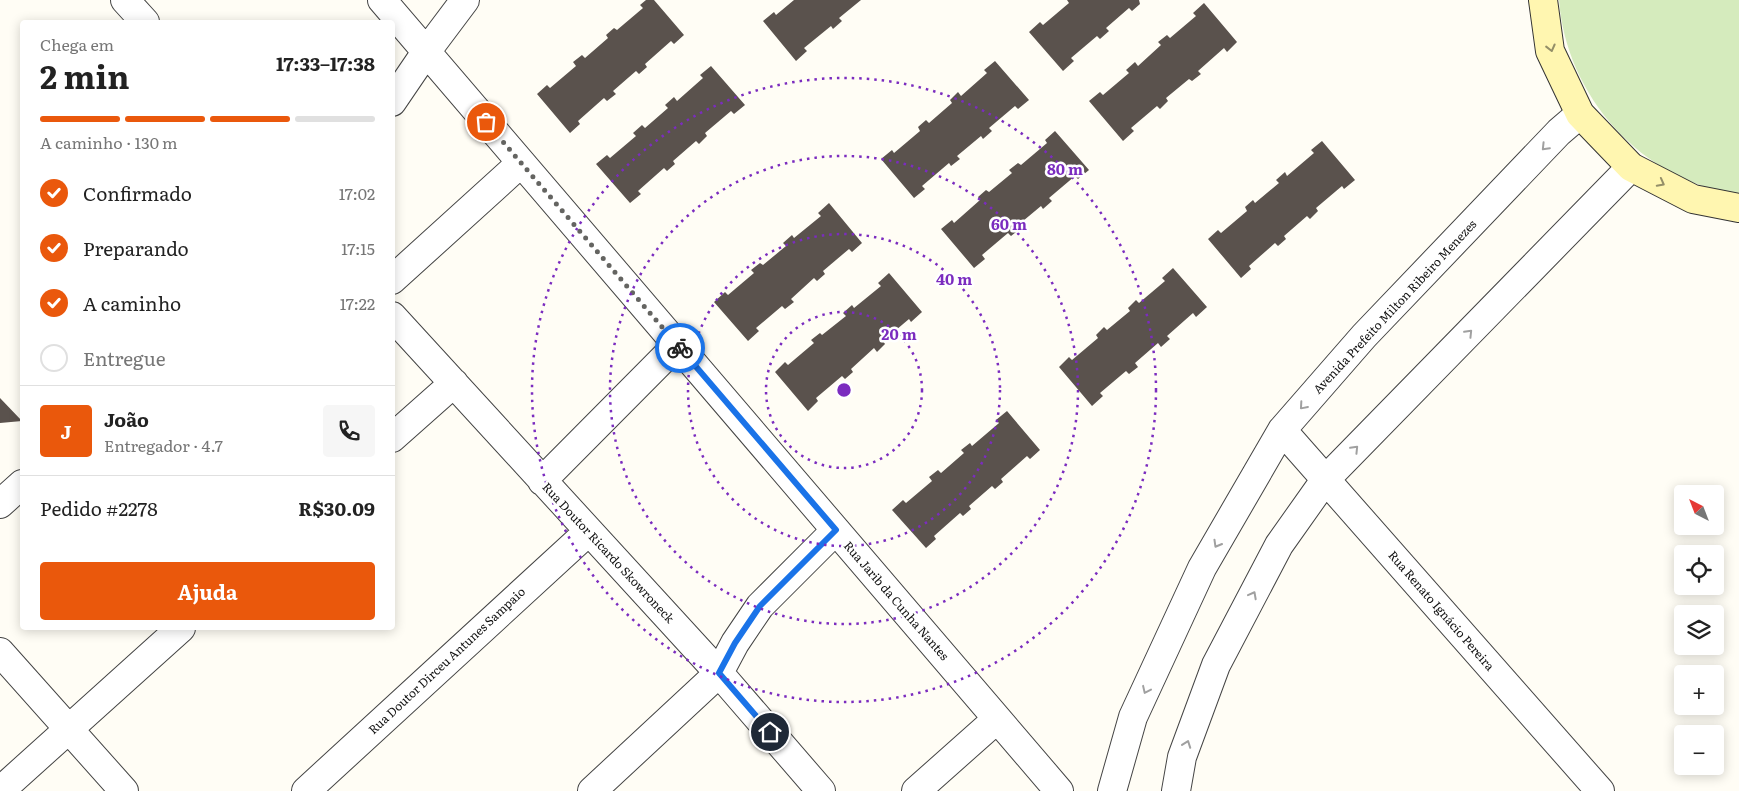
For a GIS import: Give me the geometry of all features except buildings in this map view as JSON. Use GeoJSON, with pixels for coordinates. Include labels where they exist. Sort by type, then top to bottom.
{"type":"FeatureCollection","features":[{"type":"Feature","properties":{"kind":"main road"},"geometry":{"type":"LineString","coordinates":[[1543,0],[1550,52],[1580,114],[1631,167],[1693,199],[1739,208]]}},
{"type":"Feature","properties":{"kind":"street","name":"Rua Jarib da Cunha Nantes"},"geometry":{"type":"LineString","coordinates":[[382,0],[1059,791]]}},
{"type":"Feature","properties":{"kind":"street"},"geometry":{"type":"LineString","coordinates":[[395,98],[465,0]]}},
{"type":"Feature","properties":{"kind":"street","name":"Avenida Prefeito Milton Ribeiro Menezes"},"geometry":{"type":"LineString","coordinates":[[1112,791],[1134,717],[1198,577],[1282,430],[1364,336],[1559,132],[1580,114]]}},
{"type":"Feature","properties":{"kind":"street"},"geometry":{"type":"LineString","coordinates":[[395,277],[521,163]]}},
{"type":"Feature","properties":{"kind":"street"},"geometry":{"type":"LineString","coordinates":[[1176,791],[1182,757],[1216,664],[1279,545],[1325,480],[1631,167]]}},
{"type":"Feature","properties":{"kind":"street","name":"Rua Doutor Ricardo Skowroneck"},"geometry":{"type":"LineString","coordinates":[[395,319],[719,673],[820,791]]}},
{"type":"Feature","properties":{"kind":"street"},"geometry":{"type":"LineString","coordinates":[[542,481],[677,345]]}},
{"type":"Feature","properties":{"kind":"street"},"geometry":{"type":"LineString","coordinates":[[395,435],[454,383]]}},
{"type":"Feature","properties":{"kind":"street","name":"Rua Renato Ignácio Pereira"},"geometry":{"type":"LineString","coordinates":[[1282,430],[1600,791]]}},
{"type":"Feature","properties":{"kind":"street"},"geometry":{"type":"LineString","coordinates":[[0,504],[20,486]]}},
{"type":"Feature","properties":{"kind":"street"},"geometry":{"type":"LineString","coordinates":[[592,791],[719,673],[735,643],[760,606],[836,530]]}},
{"type":"Feature","properties":{"kind":"street","name":"Rua Doutor Dirceu Antunes Sampaio"},"geometry":{"type":"LineString","coordinates":[[306,791],[588,532]]}},
{"type":"Feature","properties":{"kind":"street"},"geometry":{"type":"LineString","coordinates":[[0,791],[179,630]]}},
{"type":"Feature","properties":{"kind":"street"},"geometry":{"type":"LineString","coordinates":[[0,652],[124,791]]}},
{"type":"Feature","properties":{"kind":"street"},"geometry":{"type":"LineString","coordinates":[[916,791],[998,719]]}},
{"type":"Feature","properties":{"kind":"green space"},"geometry":{"type":"Polygon","coordinates":[[[1559,0],[1739,0],[1739,194],[1704,186],[1671,172],[1641,153],[1615,128],[1593,100],[1576,69],[1565,35],[1559,0]]]}},
{"type":"Feature","properties":{"kind":"way so far"},"geometry":{"type":"LineString","coordinates":[[486,122],[680,348]]}},
{"type":"Feature","properties":{"kind":"route"},"geometry":{"type":"LineString","coordinates":[[680,348],[836,530],[760,606],[735,643],[719,673],[770,732]]}}]}
